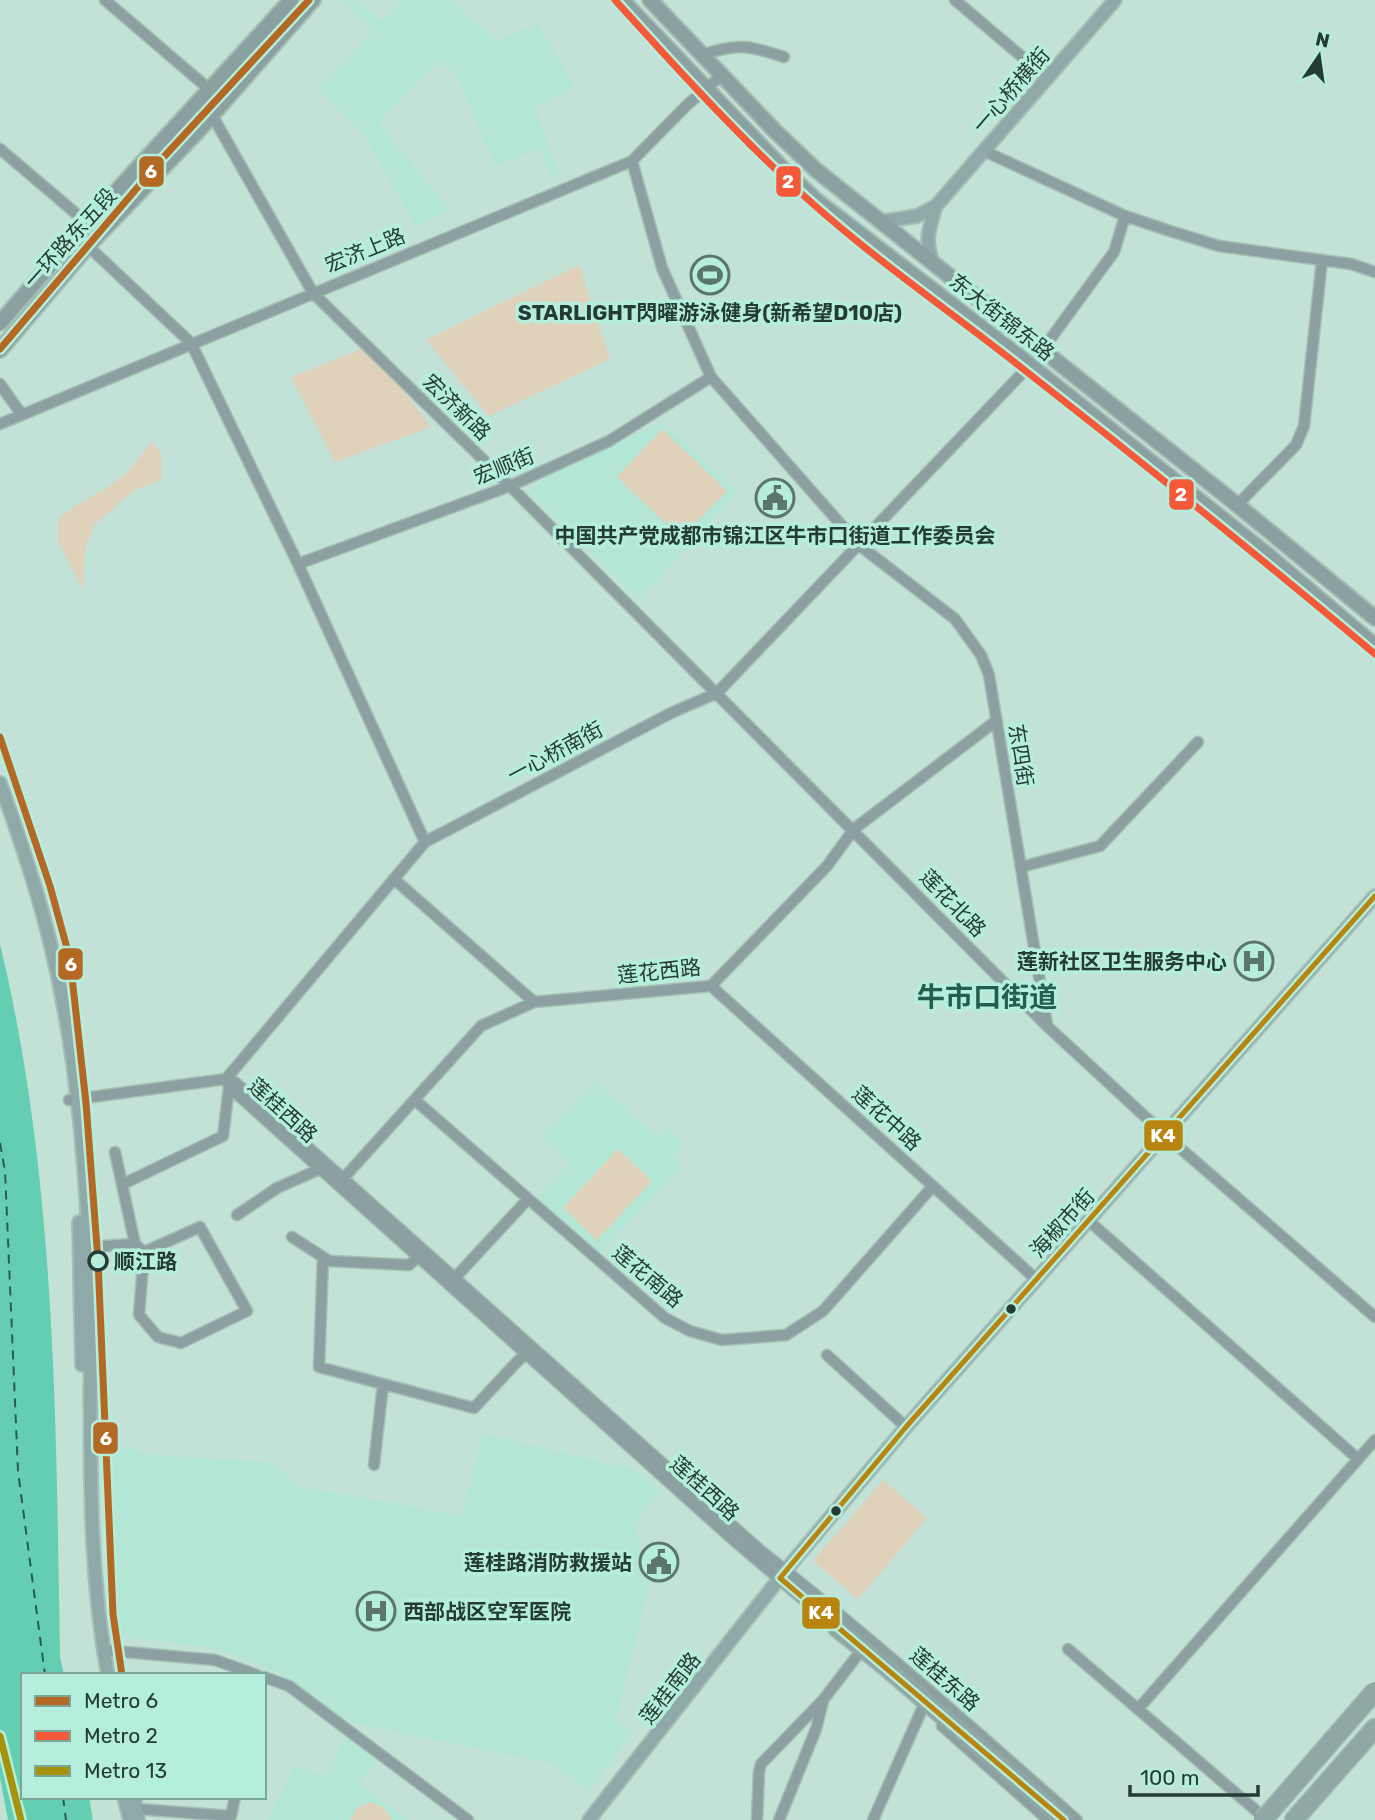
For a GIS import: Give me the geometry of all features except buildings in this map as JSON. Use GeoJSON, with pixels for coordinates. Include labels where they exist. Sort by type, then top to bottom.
{"type":"FeatureCollection","features":[{"type":"Feature","properties":{"kind":"highway"},"geometry":{"type":"LineString","coordinates":[[837,1628],[1064,1820]]}},
{"type":"Feature","properties":{"kind":"highway"},"geometry":{"type":"LineString","coordinates":[[1268,1820],[1375,1691]]}},
{"type":"Feature","properties":{"kind":"highway"},"geometry":{"type":"LineString","coordinates":[[1295,1820],[1375,1728]]}},
{"type":"Feature","properties":{"kind":"main road","name":"一环路东五段"},"geometry":{"type":"LineString","coordinates":[[0,323],[86,222],[290,0]]}},
{"type":"Feature","properties":{"kind":"main road","name":"一环路东五段"},"geometry":{"type":"LineString","coordinates":[[0,350],[88,246],[212,116],[313,0]]}},
{"type":"Feature","properties":{"kind":"main road","name":"东大街锦东路"},"geometry":{"type":"LineString","coordinates":[[622,0],[705,89],[817,201],[1030,365],[1269,556],[1375,646]]}},
{"type":"Feature","properties":{"kind":"main road","name":"东大街锦东路"},"geometry":{"type":"LineString","coordinates":[[650,0],[721,76],[808,162],[864,210],[1043,349],[1375,618]]}},
{"type":"Feature","properties":{"kind":"main road","name":"一心桥横街"},"geometry":{"type":"LineString","coordinates":[[880,222],[917,216],[936,206],[1115,0]]}},
{"type":"Feature","properties":{"kind":"main road","name":"一心桥横街"},"geometry":{"type":"LineString","coordinates":[[933,264],[928,250],[927,234],[936,206]]}},
{"type":"Feature","properties":{"kind":"main road"},"geometry":{"type":"LineString","coordinates":[[852,227],[864,210]]}},
{"type":"Feature","properties":{"kind":"main road"},"geometry":{"type":"LineString","coordinates":[[922,280],[933,264]]}},
{"type":"Feature","properties":{"kind":"main road"},"geometry":{"type":"LineString","coordinates":[[0,783],[24,850],[59,981],[89,1247],[90,1447],[98,1597],[108,1673]]}},
{"type":"Feature","properties":{"kind":"main road"},"geometry":{"type":"LineString","coordinates":[[0,808],[20,865],[40,937],[73,1100],[79,1235],[82,1460],[91,1621],[99,1673]]}},
{"type":"Feature","properties":{"kind":"main road","name":"海椒市街"},"geometry":{"type":"LineString","coordinates":[[783,1574],[906,1427],[1375,895]]}},
{"type":"Feature","properties":{"kind":"main road","name":"莲桂南路"},"geometry":{"type":"LineString","coordinates":[[590,1820],[783,1574]]}},
{"type":"Feature","properties":{"kind":"main road"},"geometry":{"type":"LineString","coordinates":[[1268,1820],[1375,1704]]}},
{"type":"Feature","properties":{"kind":"main road"},"geometry":{"type":"LineString","coordinates":[[1295,1820],[1375,1736]]}},
{"type":"Feature","properties":{"kind":"street"},"geometry":{"type":"LineString","coordinates":[[105,0],[210,90]]}},
{"type":"Feature","properties":{"kind":"street"},"geometry":{"type":"LineString","coordinates":[[955,0],[1048,79]]}},
{"type":"Feature","properties":{"kind":"street"},"geometry":{"type":"LineString","coordinates":[[701,55],[725,47],[749,46],[784,57]]}},
{"type":"Feature","properties":{"kind":"street","name":"宏济上路"},"geometry":{"type":"LineString","coordinates":[[0,424],[632,161],[721,76]]}},
{"type":"Feature","properties":{"kind":"street","name":"宏济新路"},"geometry":{"type":"LineString","coordinates":[[212,116],[313,293],[718,693]]}},
{"type":"Feature","properties":{"kind":"street"},"geometry":{"type":"LineString","coordinates":[[0,149],[86,222]]}},
{"type":"Feature","properties":{"kind":"street"},"geometry":{"type":"LineString","coordinates":[[984,150],[1125,216],[1219,246],[1351,264],[1375,272]]}},
{"type":"Feature","properties":{"kind":"street","name":"东四街"},"geometry":{"type":"LineString","coordinates":[[632,161],[662,268],[712,377],[859,545],[955,619],[981,655],[989,675],[1047,1026]]}},
{"type":"Feature","properties":{"kind":"street"},"geometry":{"type":"LineString","coordinates":[[1043,349],[1114,252],[1125,216]]}},
{"type":"Feature","properties":{"kind":"street"},"geometry":{"type":"LineString","coordinates":[[88,246],[191,343],[298,564],[425,842]]}},
{"type":"Feature","properties":{"kind":"street"},"geometry":{"type":"LineString","coordinates":[[1237,505],[1296,445],[1304,426],[1322,260]]}},
{"type":"Feature","properties":{"kind":"street","name":"一心桥南街"},"geometry":{"type":"LineString","coordinates":[[228,1083],[425,842],[671,713],[718,693],[1030,365]]}},
{"type":"Feature","properties":{"kind":"street","name":"宏顺街"},"geometry":{"type":"LineString","coordinates":[[298,564],[510,486],[609,441],[712,377]]}},
{"type":"Feature","properties":{"kind":"street"},"geometry":{"type":"LineString","coordinates":[[0,384],[22,415]]}},
{"type":"Feature","properties":{"kind":"street","name":"莲花北路"},"geometry":{"type":"LineString","coordinates":[[718,693],[1047,1026],[1165,1136],[1375,1317]]}},
{"type":"Feature","properties":{"kind":"street","name":"莲花西路"},"geometry":{"type":"LineString","coordinates":[[340,1181],[481,1026],[534,1003],[711,986],[827,866],[854,829],[996,720]]}},
{"type":"Feature","properties":{"kind":"street"},"geometry":{"type":"LineString","coordinates":[[1021,867],[1100,846],[1198,742]]}},
{"type":"Feature","properties":{"kind":"street"},"geometry":{"type":"LineString","coordinates":[[394,879],[534,1003]]}},
{"type":"Feature","properties":{"kind":"street","name":"莲花中路"},"geometry":{"type":"LineString","coordinates":[[711,986],[1037,1280]]}},
{"type":"Feature","properties":{"kind":"street","name":"莲桂西路"},"geometry":{"type":"LineString","coordinates":[[228,1083],[235,1082],[418,1257],[452,1281]]}},
{"type":"Feature","properties":{"kind":"street"},"geometry":{"type":"LineString","coordinates":[[73,1100],[228,1083],[223,1136],[123,1184]]}},
{"type":"Feature","properties":{"kind":"street","name":"莲桂西路"},"geometry":{"type":"LineString","coordinates":[[228,1083],[320,1169],[340,1181],[783,1574]]}},
{"type":"Feature","properties":{"kind":"street","name":"莲花南路"},"geometry":{"type":"LineString","coordinates":[[415,1100],[665,1318],[690,1331],[722,1340],[786,1335],[823,1311],[933,1186]]}},
{"type":"Feature","properties":{"kind":"street"},"geometry":{"type":"LineString","coordinates":[[115,1152],[135,1244],[144,1252]]}},
{"type":"Feature","properties":{"kind":"street"},"geometry":{"type":"LineString","coordinates":[[237,1215],[277,1188],[320,1169]]}},
{"type":"Feature","properties":{"kind":"street"},"geometry":{"type":"LineString","coordinates":[[452,1281],[528,1199]]}},
{"type":"Feature","properties":{"kind":"street"},"geometry":{"type":"LineString","coordinates":[[1089,1221],[1358,1459]]}},
{"type":"Feature","properties":{"kind":"street"},"geometry":{"type":"LineString","coordinates":[[200,1227],[247,1311],[181,1343],[158,1337],[139,1315],[144,1252],[200,1227]]}},
{"type":"Feature","properties":{"kind":"street"},"geometry":{"type":"LineString","coordinates":[[292,1237],[329,1261],[409,1265],[418,1257]]}},
{"type":"Feature","properties":{"kind":"street"},"geometry":{"type":"LineString","coordinates":[[89,1247],[135,1244]]}},
{"type":"Feature","properties":{"kind":"street"},"geometry":{"type":"LineString","coordinates":[[323,1257],[319,1367],[474,1408],[529,1350]]}},
{"type":"Feature","properties":{"kind":"street"},"geometry":{"type":"LineString","coordinates":[[827,1356],[906,1427]]}},
{"type":"Feature","properties":{"kind":"street"},"geometry":{"type":"LineString","coordinates":[[374,1465],[383,1384]]}},
{"type":"Feature","properties":{"kind":"street"},"geometry":{"type":"LineString","coordinates":[[1138,1709],[1375,1440]]}},
{"type":"Feature","properties":{"kind":"street","name":"莲桂东路"},"geometry":{"type":"LineString","coordinates":[[783,1574],[922,1709],[1048,1820]]}},
{"type":"Feature","properties":{"kind":"street","name":"莲桂东路"},"geometry":{"type":"LineString","coordinates":[[783,1574],[894,1659],[1077,1820]]}},
{"type":"Feature","properties":{"kind":"street"},"geometry":{"type":"LineString","coordinates":[[1068,1648],[1268,1820]]}},
{"type":"Feature","properties":{"kind":"street"},"geometry":{"type":"LineString","coordinates":[[103,1650],[215,1660],[251,1673]]}},
{"type":"Feature","properties":{"kind":"street"},"geometry":{"type":"LineString","coordinates":[[757,1820],[761,1764],[823,1700],[860,1651]]}},
{"type":"Feature","properties":{"kind":"street"},"geometry":{"type":"LineString","coordinates":[[266,1678],[289,1686],[468,1820]]}},
{"type":"Feature","properties":{"kind":"street"},"geometry":{"type":"LineString","coordinates":[[779,1820],[816,1729],[823,1700]]}},
{"type":"Feature","properties":{"kind":"street"},"geometry":{"type":"LineString","coordinates":[[873,1820],[922,1709]]}},
{"type":"Feature","properties":{"kind":"street"},"geometry":{"type":"LineString","coordinates":[[135,1811],[231,1816],[235,1799]]}},
{"type":"Feature","properties":{"kind":"shaded area"},"geometry":{"type":"Polygon","coordinates":[[[343,0],[358,0],[381,22],[401,0],[451,0],[497,41],[538,23],[575,88],[535,107],[559,175],[552,178],[540,148],[495,166],[458,78],[440,60],[378,123],[450,210],[416,227],[365,136],[319,90],[373,31],[343,0]]]}},
{"type":"Feature","properties":{"kind":"shaded area"},"geometry":{"type":"Polygon","coordinates":[[[579,265],[610,359],[489,416],[426,340],[579,265]]]}},
{"type":"Feature","properties":{"kind":"shaded area"},"geometry":{"type":"Polygon","coordinates":[[[369,346],[431,427],[335,462],[291,377],[369,346]]]}},
{"type":"Feature","properties":{"kind":"shaded area"},"geometry":{"type":"Polygon","coordinates":[[[660,422],[738,491],[640,599],[528,492],[548,476],[660,422]]]}},
{"type":"Feature","properties":{"kind":"shaded area"},"geometry":{"type":"Polygon","coordinates":[[[662,429],[727,491],[681,538],[617,477],[662,429]]]}},
{"type":"Feature","properties":{"kind":"shaded area"},"geometry":{"type":"Polygon","coordinates":[[[151,442],[161,453],[161,480],[134,490],[95,524],[85,548],[83,590],[58,541],[59,519],[120,479],[151,442]]]}},
{"type":"Feature","properties":{"kind":"shaded area"},"geometry":{"type":"Polygon","coordinates":[[[0,944],[18,1031],[43,1209],[54,1388],[60,1657],[64,1673],[21,1673],[21,1799],[89,1799],[93,1820],[8,1820],[0,1778],[0,944]]]}},
{"type":"Feature","properties":{"kind":"shaded area"},"geometry":{"type":"Polygon","coordinates":[[[596,1081],[657,1137],[667,1127],[684,1144],[672,1157],[681,1166],[598,1255],[537,1198],[570,1162],[544,1137],[596,1081]]]}},
{"type":"Feature","properties":{"kind":"shaded area"},"geometry":{"type":"Polygon","coordinates":[[[618,1149],[652,1181],[597,1240],[563,1208],[618,1149]]]}},
{"type":"Feature","properties":{"kind":"shaded area","name":"西部战区空军医院"},"geometry":{"type":"Polygon","coordinates":[[[483,1434],[635,1470],[660,1491],[640,1514],[637,1530],[649,1587],[616,1720],[631,1734],[589,1791],[554,1764],[344,1721],[277,1671],[215,1648],[131,1638],[110,1621],[99,1447],[123,1446],[151,1455],[271,1462],[302,1487],[462,1516],[483,1434]]]}},
{"type":"Feature","properties":{"kind":"shaded area"},"geometry":{"type":"Polygon","coordinates":[[[883,1480],[927,1518],[858,1599],[813,1561],[883,1480]]]}},
{"type":"Feature","properties":{"kind":"shaded area"},"geometry":{"type":"Polygon","coordinates":[[[348,1735],[379,1757],[360,1784],[408,1820],[268,1820],[295,1766],[324,1775],[348,1735]]]}},
{"type":"Feature","properties":{"kind":"shaded area"},"geometry":{"type":"Polygon","coordinates":[[[371,1802],[384,1808],[392,1820],[350,1820],[358,1807],[371,1802]]]}},
{"type":"Feature","properties":{"kind":"ferry route"},"geometry":{"type":"LineString","coordinates":[[0,1143],[5,1171],[18,1471],[45,1673]]}},
{"type":"Feature","properties":{"kind":"ferry route"},"geometry":{"type":"LineString","coordinates":[[63,1799],[66,1820]]}},
{"type":"Feature","properties":{"kind":"metro line","name":"6"},"geometry":{"type":"LineString","coordinates":[[0,349],[160,161],[309,0]]}},
{"type":"Feature","properties":{"kind":"metro line","name":"2"},"geometry":{"type":"LineString","coordinates":[[615,0],[722,116],[817,207],[1150,470],[1375,654]]}},
{"type":"Feature","properties":{"kind":"metro line","name":"6"},"geometry":{"type":"LineString","coordinates":[[0,737],[50,886],[70,959],[86,1103],[98,1260],[113,1614],[122,1673]]}},
{"type":"Feature","properties":{"kind":"metro line","name":"13"},"geometry":{"type":"LineString","coordinates":[[0,1736],[21,1820]]}},
{"type":"Feature","properties":{"kind":"transit line","name":"K4"},"geometry":{"type":"LineString","coordinates":[[1064,1820],[780,1578],[906,1427],[1375,896]]}},
{"type":"Feature","properties":{"kind":"place","name":"STARLIGHT閃曜游泳健身(新希望D10店)"},"geometry":{"type":"Point","coordinates":[710,275]}},
{"type":"Feature","properties":{"kind":"place","name":"中国共产党成都市锦江区牛市口街道工作委员会"},"geometry":{"type":"Point","coordinates":[775,498]}},
{"type":"Feature","properties":{"kind":"place","name":"莲新社区卫生服务中心"},"geometry":{"type":"Point","coordinates":[1254,961]}},
{"type":"Feature","properties":{"kind":"place","name":"顺江路"},"geometry":{"type":"Point","coordinates":[98,1261]}},
{"type":"Feature","properties":{"kind":"place","name":"莲桂路消防救援站"},"geometry":{"type":"Point","coordinates":[659,1562]}},
{"type":"Feature","properties":{"kind":"place","name":"西部战区空军医院"},"geometry":{"type":"Point","coordinates":[376,1611]}},
{"type":"Feature","properties":{"kind":"district","name":"牛市口街道"},"geometry":{"type":"Point","coordinates":[987,997]}}]}
